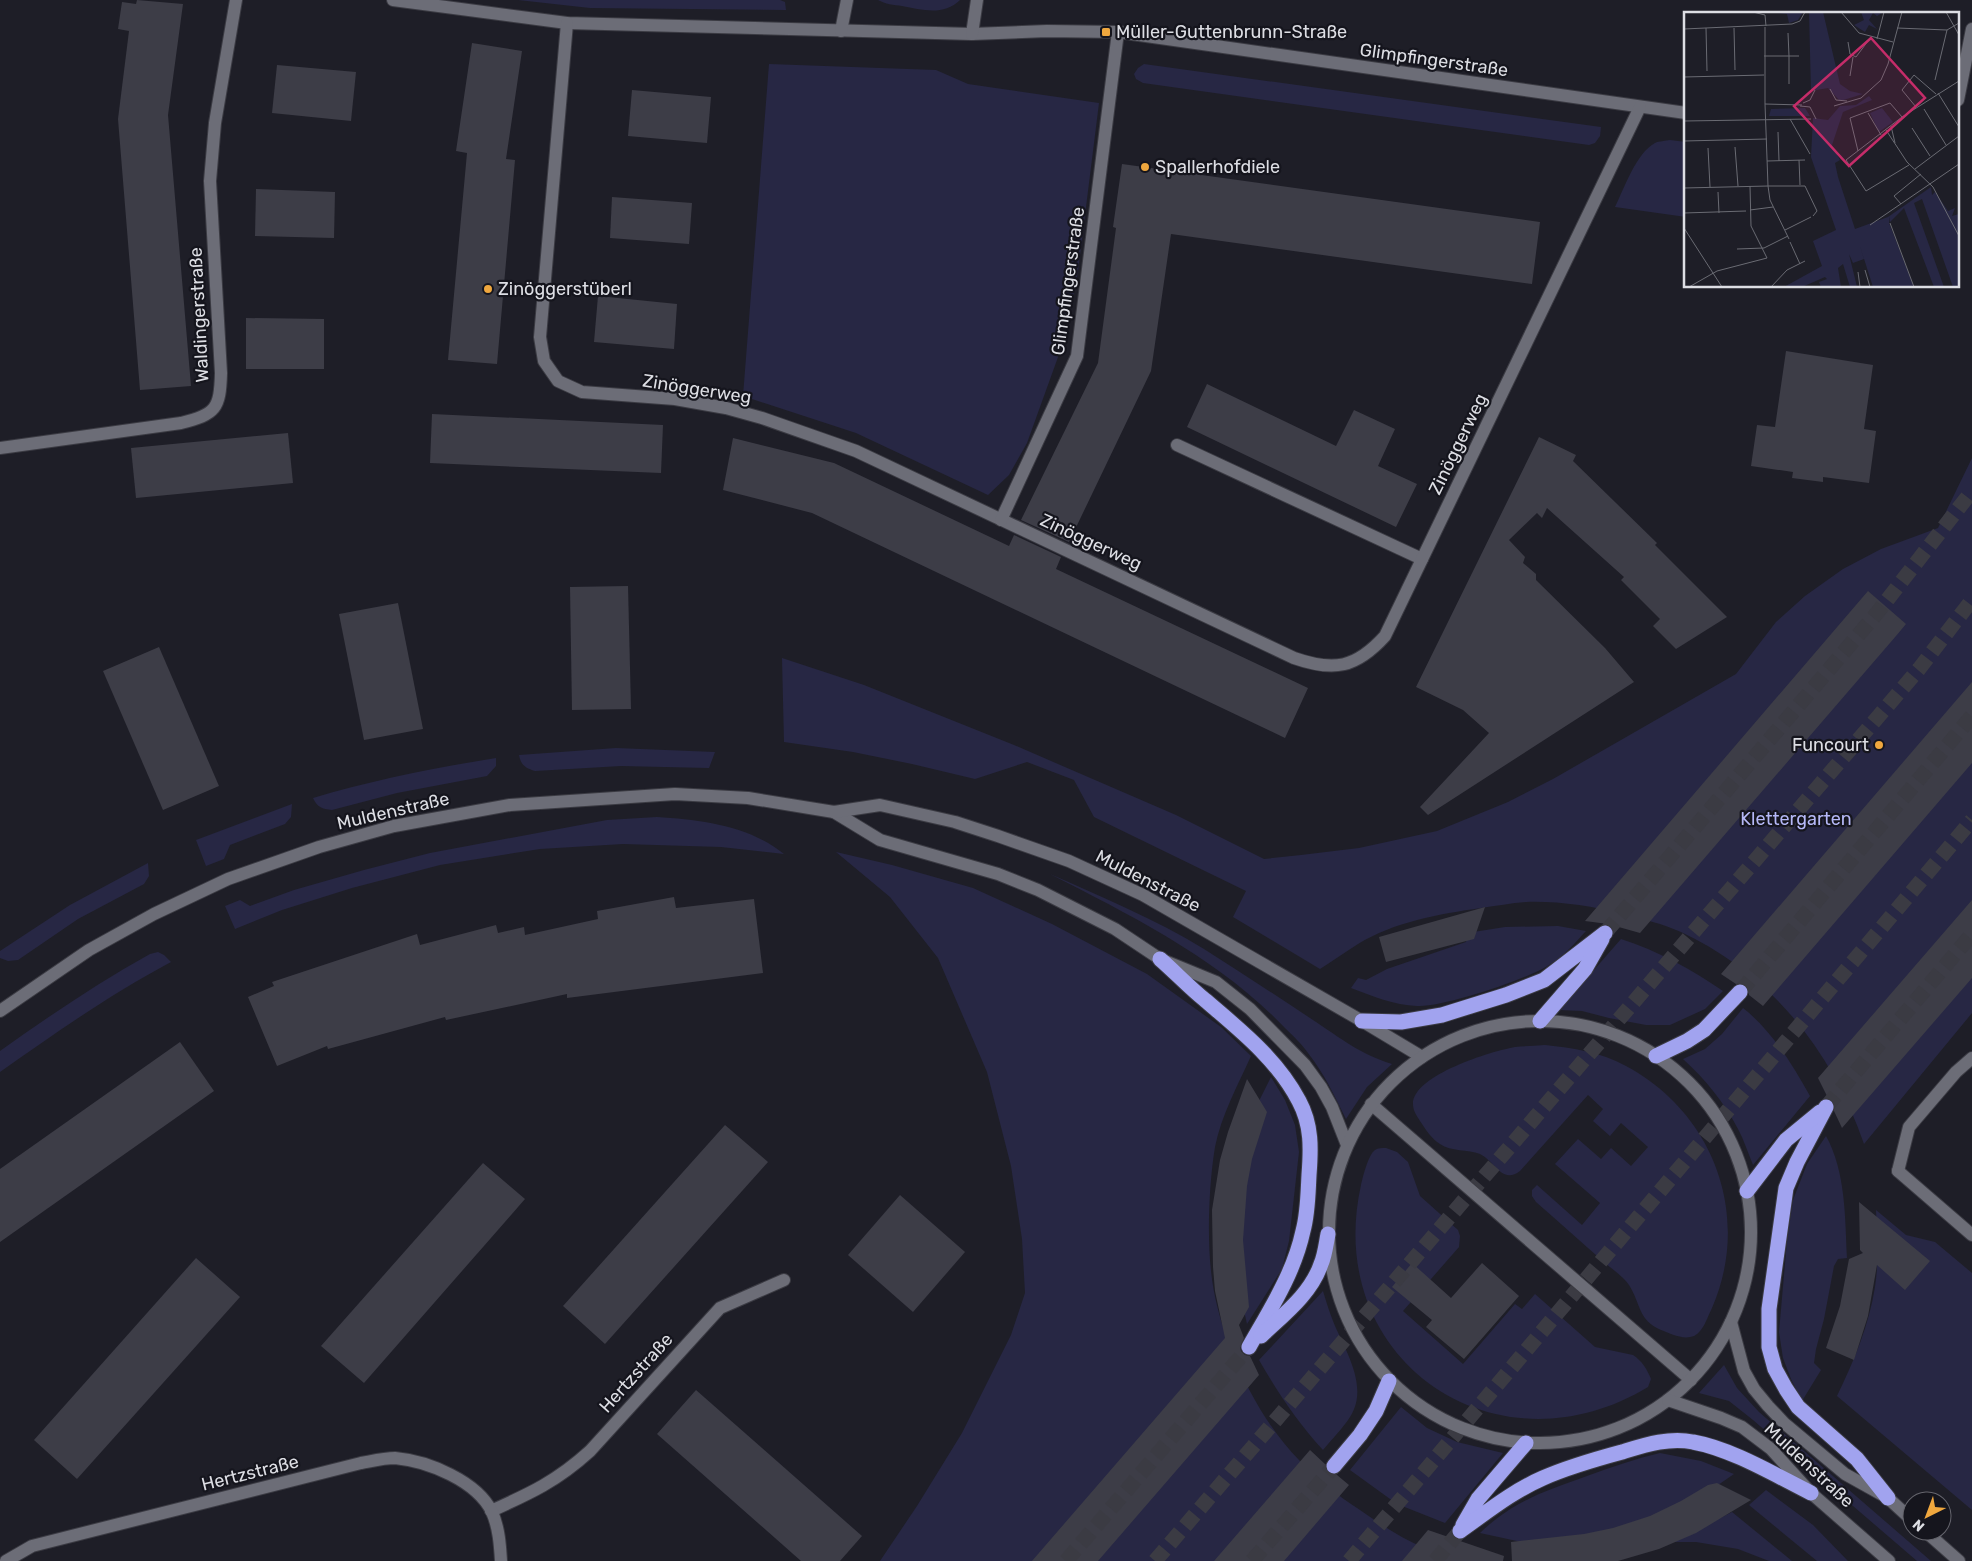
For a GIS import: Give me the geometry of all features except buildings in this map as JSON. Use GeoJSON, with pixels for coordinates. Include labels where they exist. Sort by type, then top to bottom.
{"type":"FeatureCollection","features":[{"type":"Feature","properties":{"kind":"highway"},"geometry":{"type":"LineString","coordinates":[[1362,1020],[1401,1022],[1476,1006],[1544,980],[1605,934],[1585,968],[1540,1021]]}},
{"type":"Feature","properties":{"kind":"highway"},"geometry":{"type":"LineString","coordinates":[[1160,959],[1236,1025],[1275,1065],[1299,1101],[1307,1118],[1311,1136],[1304,1230],[1296,1257],[1276,1300],[1249,1347],[1296,1302],[1313,1282],[1322,1264],[1328,1234]]}},
{"type":"Feature","properties":{"kind":"highway"},"geometry":{"type":"LineString","coordinates":[[1656,1056],[1687,1041],[1704,1030],[1740,992]]}},
{"type":"Feature","properties":{"kind":"highway"},"geometry":{"type":"LineString","coordinates":[[1747,1191],[1786,1140],[1826,1107],[1796,1162],[1786,1188],[1769,1309],[1769,1347],[1775,1369],[1798,1407],[1857,1459],[1888,1498]]}},
{"type":"Feature","properties":{"kind":"highway"},"geometry":{"type":"LineString","coordinates":[[1334,1466],[1360,1435],[1376,1411],[1389,1381]]}},
{"type":"Feature","properties":{"kind":"highway"},"geometry":{"type":"LineString","coordinates":[[1526,1443],[1478,1499],[1460,1531],[1501,1501],[1542,1478],[1588,1462],[1672,1440],[1691,1441],[1714,1446],[1811,1492]]}},
{"type":"Feature","properties":{"kind":"street","name":"Waldingerstraße"},"geometry":{"type":"LineString","coordinates":[[0,448],[181,423],[203,418],[216,407],[220,392],[221,373],[210,181],[215,123],[236,0]]}},
{"type":"Feature","properties":{"kind":"street","name":"Glimpfingerstraße"},"geometry":{"type":"LineString","coordinates":[[393,0],[567,24],[972,34],[1047,31],[1118,32],[1684,113]]}},
{"type":"Feature","properties":{"kind":"street"},"geometry":{"type":"LineString","coordinates":[[841,31],[847,0]]}},
{"type":"Feature","properties":{"kind":"street"},"geometry":{"type":"LineString","coordinates":[[972,34],[977,0]]}},
{"type":"Feature","properties":{"kind":"street","name":"Zinöggerweg"},"geometry":{"type":"LineString","coordinates":[[567,24],[540,337],[544,361],[558,381],[582,392],[675,399],[726,408],[762,418],[856,451],[1294,658],[1313,664],[1334,666],[1353,662],[1371,652],[1385,636],[1640,107]]}},
{"type":"Feature","properties":{"kind":"street"},"geometry":{"type":"LineString","coordinates":[[1960,90],[1972,29]]}},
{"type":"Feature","properties":{"kind":"street","name":"Glimpfingerstraße"},"geometry":{"type":"LineString","coordinates":[[1001,520],[1077,356],[1118,32]]}},
{"type":"Feature","properties":{"kind":"street"},"geometry":{"type":"LineString","coordinates":[[1177,445],[1422,559]]}},
{"type":"Feature","properties":{"kind":"street","name":"Muldenstraße"},"geometry":{"type":"LineString","coordinates":[[0,1011],[89,950],[169,907],[228,879],[319,847],[394,826],[510,805],[675,794],[748,798],[834,812],[880,805],[955,822],[1069,861],[1143,895],[1362,1020],[1422,1057]]}},
{"type":"Feature","properties":{"kind":"street","name":"Muldenstraße"},"geometry":{"type":"LineString","coordinates":[[834,812],[880,840],[998,874],[1038,890],[1115,929],[1160,959],[1216,982],[1250,1009],[1305,1065],[1321,1087],[1332,1107],[1347,1145]]}},
{"type":"Feature","properties":{"kind":"street"},"geometry":{"type":"LineString","coordinates":[[1515,1022],[1571,1023],[1601,1030],[1630,1041],[1656,1056],[1698,1092],[1715,1115],[1729,1138],[1747,1191],[1750,1218],[1750,1253],[1741,1297],[1731,1322],[1715,1351],[1690,1380],[1668,1400],[1643,1417],[1615,1430],[1601,1434],[1556,1443],[1526,1443],[1496,1439],[1466,1430],[1438,1418],[1389,1381],[1357,1339],[1336,1290],[1328,1234],[1330,1204],[1336,1173],[1347,1145],[1371,1104],[1398,1074],[1443,1044],[1466,1034],[1515,1022]]}},
{"type":"Feature","properties":{"kind":"street"},"geometry":{"type":"LineString","coordinates":[[1970,1230],[1898,1171],[1909,1127],[1956,1072],[1972,1058]]}},
{"type":"Feature","properties":{"kind":"street"},"geometry":{"type":"LineString","coordinates":[[1371,1104],[1690,1380]]}},
{"type":"Feature","properties":{"kind":"street","name":"Hertzstraße"},"geometry":{"type":"LineString","coordinates":[[491,1511],[543,1487],[571,1468],[601,1438],[720,1308],[784,1280]]}},
{"type":"Feature","properties":{"kind":"street","name":"Muldenstraße"},"geometry":{"type":"LineString","coordinates":[[1731,1322],[1744,1371],[1754,1390],[1768,1406],[1784,1423],[1845,1474],[1888,1498],[1902,1511]]}},
{"type":"Feature","properties":{"kind":"street","name":"Muldenstraße"},"geometry":{"type":"LineString","coordinates":[[1668,1400],[1722,1418],[1742,1428],[1771,1449],[1811,1492],[1889,1561]]}},
{"type":"Feature","properties":{"kind":"street","name":"Hertzstraße"},"geometry":{"type":"LineString","coordinates":[[6,1561],[32,1546],[361,1463],[394,1458],[426,1464],[448,1472],[473,1489],[491,1511],[499,1534],[501,1561]]}},
{"type":"Feature","properties":{"kind":"street"},"geometry":{"type":"LineString","coordinates":[[1936,1541],[1959,1561]]}},
{"type":"Feature","properties":{"kind":"green space"},"geometry":{"type":"Polygon","coordinates":[[[518,0],[780,0],[785,2],[786,10],[590,8],[518,0]]]}},
{"type":"Feature","properties":{"kind":"green space"},"geometry":{"type":"Polygon","coordinates":[[[878,0],[960,0],[947,8],[933,10],[917,9],[878,0]]]}},
{"type":"Feature","properties":{"kind":"green space"},"geometry":{"type":"Polygon","coordinates":[[[769,64],[936,70],[968,84],[1099,103],[1078,271],[1066,335],[1027,443],[1009,475],[988,495],[856,433],[743,396],[769,64]]]}},
{"type":"Feature","properties":{"kind":"green space"},"geometry":{"type":"Polygon","coordinates":[[[1144,64],[1601,127],[1600,136],[1595,143],[1589,145],[1143,83],[1136,79],[1134,74],[1144,64]]]}},
{"type":"Feature","properties":{"kind":"green space"},"geometry":{"type":"Polygon","coordinates":[[[1670,140],[1684,142],[1684,217],[1615,207],[1636,163],[1648,148],[1658,142],[1670,140]]]}},
{"type":"Feature","properties":{"kind":"green space","name":"Klettergarten"},"geometry":{"type":"Polygon","coordinates":[[[1972,458],[1972,1013],[1864,1144],[1851,1110],[1835,1078],[1816,1047],[1794,1019],[1770,993],[1743,970],[1713,949],[1681,932],[1653,922],[1587,906],[1550,902],[1515,903],[1449,913],[1417,920],[1386,930],[1358,944],[1320,969],[1233,917],[1246,891],[1094,817],[1074,780],[1027,762],[975,779],[853,752],[784,742],[782,658],[864,685],[1014,745],[1176,815],[1264,859],[1359,848],[1437,831],[1508,802],[1553,779],[1736,674],[1776,622],[1805,596],[1843,569],[1881,549],[1938,528],[1972,458]]]}},
{"type":"Feature","properties":{"kind":"green space"},"geometry":{"type":"Polygon","coordinates":[[[616,748],[715,752],[709,768],[621,766],[535,771],[524,766],[519,755],[616,748]]]}},
{"type":"Feature","properties":{"kind":"green space"},"geometry":{"type":"Polygon","coordinates":[[[496,758],[496,766],[487,776],[397,793],[332,810],[320,807],[313,798],[404,775],[496,758]]]}},
{"type":"Feature","properties":{"kind":"green space"},"geometry":{"type":"Polygon","coordinates":[[[292,804],[291,817],[285,824],[230,845],[224,859],[206,866],[196,840],[292,804]]]}},
{"type":"Feature","properties":{"kind":"green space"},"geometry":{"type":"Polygon","coordinates":[[[657,817],[707,822],[740,830],[770,844],[784,854],[721,847],[623,844],[540,849],[440,865],[352,888],[282,910],[235,929],[225,906],[240,900],[250,906],[294,890],[430,853],[607,820],[657,817]]]}},
{"type":"Feature","properties":{"kind":"green space"},"geometry":{"type":"Polygon","coordinates":[[[836,852],[892,865],[973,888],[1052,924],[1147,974],[1221,1027],[1251,1056],[1221,1124],[1213,1161],[1209,1209],[1210,1257],[1215,1295],[1221,1320],[1241,1372],[1253,1397],[1283,1442],[1306,1467],[1336,1493],[1383,1526],[1416,1544],[1438,1552],[1480,1561],[880,1561],[962,1433],[1011,1335],[1025,1293],[1022,1239],[1011,1166],[987,1072],[938,958],[890,897],[836,852]]]}},
{"type":"Feature","properties":{"kind":"green space"},"geometry":{"type":"Polygon","coordinates":[[[148,863],[149,876],[144,884],[78,919],[18,960],[8,961],[0,958],[0,951],[70,905],[148,863]]]}},
{"type":"Feature","properties":{"kind":"green space"},"geometry":{"type":"Polygon","coordinates":[[[1050,874],[1128,909],[1185,938],[1351,1045],[1369,1055],[1392,1064],[1367,1087],[1346,1119],[1324,1077],[1306,1050],[1259,1003],[1204,960],[1174,941],[1113,906],[1050,874]]]}},
{"type":"Feature","properties":{"kind":"green space"},"geometry":{"type":"Polygon","coordinates":[[[1558,926],[1586,931],[1569,950],[1549,965],[1523,978],[1464,998],[1417,1006],[1392,1002],[1351,988],[1358,978],[1366,980],[1387,969],[1466,942],[1467,933],[1505,927],[1558,926]]]}},
{"type":"Feature","properties":{"kind":"green space"},"geometry":{"type":"Polygon","coordinates":[[[1621,939],[1674,961],[1723,991],[1705,1009],[1670,1025],[1646,1025],[1582,1011],[1559,1010],[1621,939]]]}},
{"type":"Feature","properties":{"kind":"green space"},"geometry":{"type":"Polygon","coordinates":[[[158,952],[171,962],[63,1028],[0,1072],[0,1051],[93,988],[150,954],[158,952]]]}},
{"type":"Feature","properties":{"kind":"green space"},"geometry":{"type":"Polygon","coordinates":[[[1743,1008],[1763,1027],[1789,1060],[1810,1096],[1753,1165],[1740,1133],[1727,1109],[1683,1059],[1705,1049],[1722,1034],[1743,1008]]]}},
{"type":"Feature","properties":{"kind":"green space"},"geometry":{"type":"Polygon","coordinates":[[[1545,1045],[1597,1054],[1626,1066],[1657,1086],[1682,1111],[1702,1139],[1717,1170],[1726,1203],[1728,1238],[1723,1273],[1712,1308],[1704,1326],[1694,1336],[1683,1337],[1675,1335],[1661,1330],[1648,1321],[1624,1279],[1536,1202],[1532,1196],[1532,1190],[1537,1185],[1582,1225],[1600,1203],[1555,1164],[1578,1139],[1601,1159],[1611,1148],[1631,1166],[1648,1147],[1621,1123],[1610,1136],[1593,1121],[1603,1109],[1588,1095],[1520,1171],[1514,1175],[1503,1174],[1480,1154],[1444,1147],[1429,1134],[1415,1113],[1413,1104],[1416,1093],[1439,1074],[1473,1059],[1504,1049],[1545,1045]]]}},
{"type":"Feature","properties":{"kind":"green space"},"geometry":{"type":"Polygon","coordinates":[[[1271,1077],[1285,1100],[1295,1125],[1299,1152],[1289,1241],[1282,1269],[1247,1324],[1240,1293],[1232,1233],[1258,1103],[1271,1077]]]}},
{"type":"Feature","properties":{"kind":"green space"},"geometry":{"type":"Polygon","coordinates":[[[1826,1136],[1833,1150],[1841,1180],[1845,1211],[1847,1258],[1838,1259],[1834,1266],[1814,1363],[1821,1370],[1802,1401],[1783,1358],[1779,1332],[1787,1241],[1793,1200],[1807,1164],[1826,1136]]]}},
{"type":"Feature","properties":{"kind":"green space"},"geometry":{"type":"Polygon","coordinates":[[[1386,1148],[1397,1152],[1408,1162],[1420,1196],[1458,1230],[1460,1236],[1459,1247],[1403,1311],[1463,1364],[1515,1304],[1522,1309],[1535,1294],[1595,1347],[1636,1357],[1644,1366],[1651,1379],[1648,1387],[1590,1412],[1534,1419],[1480,1410],[1433,1386],[1395,1350],[1368,1303],[1356,1248],[1361,1185],[1364,1172],[1372,1153],[1377,1149],[1386,1148]]]}},
{"type":"Feature","properties":{"kind":"green space"},"geometry":{"type":"Polygon","coordinates":[[[1876,1210],[1906,1235],[1935,1242],[1972,1273],[1972,1510],[1952,1493],[1952,1491],[1950,1491],[1837,1396],[1860,1343],[1869,1315],[1875,1287],[1877,1249],[1876,1210]]]}},
{"type":"Feature","properties":{"kind":"green space"},"geometry":{"type":"Polygon","coordinates":[[[1323,1291],[1333,1321],[1353,1368],[1357,1393],[1350,1417],[1323,1450],[1288,1407],[1259,1360],[1323,1291]]]}},
{"type":"Feature","properties":{"kind":"green space"},"geometry":{"type":"Polygon","coordinates":[[[1724,1365],[1737,1388],[1759,1412],[1902,1536],[1902,1541],[1908,1541],[1931,1561],[1917,1561],[1729,1401],[1699,1393],[1724,1365]]]}},
{"type":"Feature","properties":{"kind":"green space"},"geometry":{"type":"Polygon","coordinates":[[[1401,1407],[1427,1428],[1457,1442],[1503,1453],[1445,1523],[1397,1504],[1350,1470],[1401,1407]]]}},
{"type":"Feature","properties":{"kind":"green space"},"geometry":{"type":"Polygon","coordinates":[[[1660,1453],[1701,1461],[1734,1474],[1718,1485],[1632,1531],[1530,1544],[1480,1533],[1505,1512],[1530,1498],[1605,1469],[1660,1453]]]}},
{"type":"Feature","properties":{"kind":"green space"},"geometry":{"type":"Polygon","coordinates":[[[1766,1490],[1813,1525],[1848,1561],[1817,1561],[1749,1505],[1766,1490]]]}},
{"type":"Feature","properties":{"kind":"green space"},"geometry":{"type":"Polygon","coordinates":[[[1732,1512],[1792,1561],[1769,1561],[1738,1549],[1696,1542],[1673,1542],[1732,1512]]]}},
{"type":"Feature","properties":{"kind":"tunnel"},"geometry":{"type":"LineString","coordinates":[[1605,933],[1877,613],[1972,491]]}},
{"type":"Feature","properties":{"kind":"tunnel"},"geometry":{"type":"LineString","coordinates":[[1155,1561],[1919,669],[1972,600]]}},
{"type":"Feature","properties":{"kind":"tunnel"},"geometry":{"type":"LineString","coordinates":[[1740,992],[1972,716]]}},
{"type":"Feature","properties":{"kind":"tunnel"},"geometry":{"type":"LineString","coordinates":[[1349,1561],[1972,820]]}},
{"type":"Feature","properties":{"kind":"tunnel"},"geometry":{"type":"LineString","coordinates":[[1826,1107],[1972,934]]}},
{"type":"Feature","properties":{"kind":"tunnel"},"geometry":{"type":"LineString","coordinates":[[1066,1561],[1249,1347]]}},
{"type":"Feature","properties":{"kind":"tunnel"},"geometry":{"type":"LineString","coordinates":[[1252,1561],[1334,1466]]}},
{"type":"Feature","properties":{"kind":"tunnel"},"geometry":{"type":"LineString","coordinates":[[1435,1561],[1460,1531]]}},
{"type":"Feature","properties":{"kind":"place","name":"Müller-Guttenbrunn-Straße"},"geometry":{"type":"Point","coordinates":[1106,32]}},
{"type":"Feature","properties":{"kind":"place","name":"Spallerhofdiele"},"geometry":{"type":"Point","coordinates":[1145,167]}},
{"type":"Feature","properties":{"kind":"place","name":"Zinöggerstüberl"},"geometry":{"type":"Point","coordinates":[488,289]}},
{"type":"Feature","properties":{"kind":"place","name":"Funcourt"},"geometry":{"type":"Point","coordinates":[1879,745]}}]}
